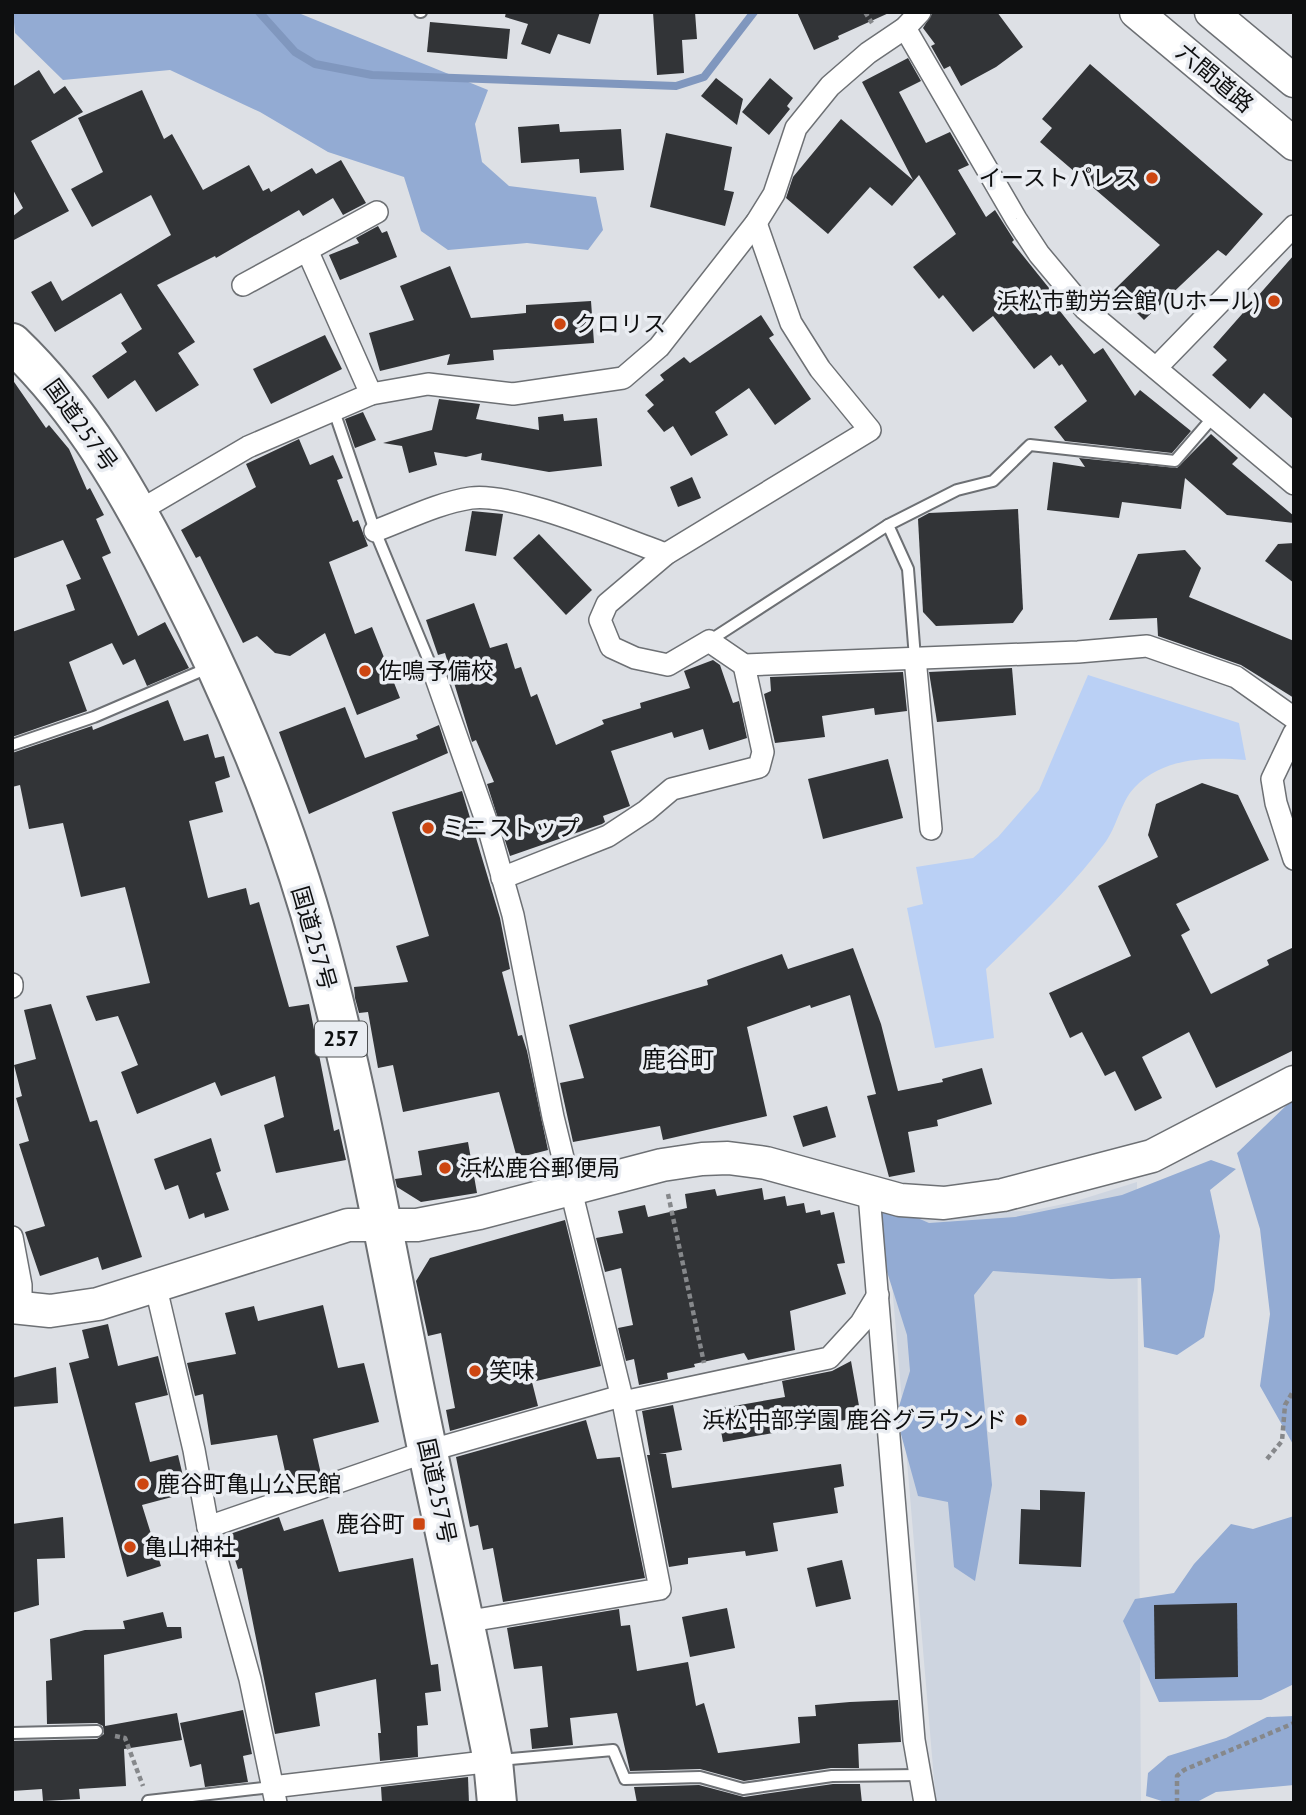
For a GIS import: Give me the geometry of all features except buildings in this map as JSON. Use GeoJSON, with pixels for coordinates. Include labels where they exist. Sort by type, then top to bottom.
{"type":"FeatureCollection","features":[{"type":"Feature","properties":{"kind":"highway","name":"国道257号"},"geometry":{"type":"LineString","coordinates":[[12,343],[43,372],[99,446],[139,511],[217,663],[270,795],[320,947],[384,1225],[428,1451],[494,1760],[498,1803]]}},
{"type":"Feature","properties":{"kind":"street"},"geometry":{"type":"LineString","coordinates":[[139,511],[248,447],[371,394],[428,384],[513,394],[623,378],[659,346],[756,223],[774,194],[796,128],[831,86],[868,53],[905,28],[920,12]]}},
{"type":"Feature","properties":{"kind":"street","name":"六間道路"},"geometry":{"type":"LineString","coordinates":[[1136,12],[1294,144]]}},
{"type":"Feature","properties":{"kind":"street","name":"六間道路"},"geometry":{"type":"LineString","coordinates":[[1211,12],[1294,81]]}},
{"type":"Feature","properties":{"kind":"street"},"geometry":{"type":"LineString","coordinates":[[905,28],[1039,254],[1085,309],[1294,484]]}},
{"type":"Feature","properties":{"kind":"street"},"geometry":{"type":"LineString","coordinates":[[243,285],[377,212]]}},
{"type":"Feature","properties":{"kind":"street"},"geometry":{"type":"LineString","coordinates":[[756,223],[791,323],[820,369],[870,430],[666,554],[607,604],[600,620],[611,647],[635,658],[668,664],[709,641],[744,665],[1078,652],[1147,646],[1236,677],[1294,718]]}},
{"type":"Feature","properties":{"kind":"street"},"geometry":{"type":"LineString","coordinates":[[1156,368],[1294,226]]}},
{"type":"Feature","properties":{"kind":"street"},"geometry":{"type":"LineString","coordinates":[[307,250],[371,394]]}},
{"type":"Feature","properties":{"kind":"street"},"geometry":{"type":"LineString","coordinates":[[375,531],[443,505],[474,498],[509,500],[666,554]]}},
{"type":"Feature","properties":{"kind":"street"},"geometry":{"type":"LineString","coordinates":[[915,658],[931,830]]}},
{"type":"Feature","properties":{"kind":"street"},"geometry":{"type":"LineString","coordinates":[[502,878],[608,836],[646,811],[672,789],[759,767],[763,752],[744,665]]}},
{"type":"Feature","properties":{"kind":"street"},"geometry":{"type":"LineString","coordinates":[[436,678],[487,824],[513,915],[533,1023],[570,1189],[622,1399],[660,1589],[465,1619]]}},
{"type":"Feature","properties":{"kind":"street"},"geometry":{"type":"LineString","coordinates":[[1294,733],[1272,779],[1276,803],[1294,859]]}},
{"type":"Feature","properties":{"kind":"street"},"geometry":{"type":"LineString","coordinates":[[12,1237],[21,1284],[17,1307],[50,1311],[68,1309],[156,1288],[348,1226],[417,1225],[479,1213],[662,1165],[702,1159],[748,1160],[900,1200],[944,1203],[1003,1195],[1111,1169],[1152,1156],[1294,1082]]}},
{"type":"Feature","properties":{"kind":"street"},"geometry":{"type":"LineString","coordinates":[[869,1194],[920,1775],[925,1803]]}},
{"type":"Feature","properties":{"kind":"street"},"geometry":{"type":"LineString","coordinates":[[156,1288],[194,1450],[208,1527],[250,1679],[274,1795],[494,1760]]}},
{"type":"Feature","properties":{"kind":"street"},"geometry":{"type":"LineString","coordinates":[[208,1527],[428,1451],[622,1399],[829,1358],[860,1323],[878,1296]]}},
{"type":"Feature","properties":{"kind":"lane"},"geometry":{"type":"LineString","coordinates":[[334,411],[375,531],[436,678]]}},
{"type":"Feature","properties":{"kind":"lane"},"geometry":{"type":"LineString","coordinates":[[709,641],[888,525],[957,489],[993,481],[1030,445],[1175,461],[1214,416]]}},
{"type":"Feature","properties":{"kind":"lane"},"geometry":{"type":"LineString","coordinates":[[888,525],[908,569],[915,658]]}},
{"type":"Feature","properties":{"kind":"lane"},"geometry":{"type":"LineString","coordinates":[[12,745],[94,717],[217,663]]}},
{"type":"Feature","properties":{"kind":"lane"},"geometry":{"type":"LineString","coordinates":[[12,1733],[97,1731]]}},
{"type":"Feature","properties":{"kind":"lane"},"geometry":{"type":"LineString","coordinates":[[494,1760],[613,1750],[625,1779],[700,1777],[743,1789],[832,1776],[920,1775]]}},
{"type":"Feature","properties":{"kind":"lane"},"geometry":{"type":"LineString","coordinates":[[148,1801],[274,1795]]}},
{"type":"Feature","properties":{"kind":"path"},"geometry":{"type":"LineString","coordinates":[[662,1165],[708,1384]]}},
{"type":"Feature","properties":{"kind":"path"},"geometry":{"type":"LineString","coordinates":[[1267,1459],[1282,1441],[1285,1405],[1294,1390]]}},
{"type":"Feature","properties":{"kind":"path"},"geometry":{"type":"LineString","coordinates":[[1177,1803],[1177,1776],[1184,1770],[1294,1723]]}},
{"type":"Feature","properties":{"kind":"path"},"geometry":{"type":"LineString","coordinates":[[97,1731],[125,1738],[148,1801]]}},
{"type":"Feature","properties":{"kind":"shaded area"},"geometry":{"type":"Polygon","coordinates":[[[13,12],[296,12],[488,90],[475,124],[482,162],[509,186],[596,197],[603,230],[588,250],[527,243],[448,250],[421,231],[404,177],[328,152],[260,112],[170,70],[63,80],[15,33],[13,12]]]}},
{"type":"Feature","properties":{"kind":"shaded area"},"geometry":{"type":"Polygon","coordinates":[[[1088,675],[1239,723],[1246,760],[1202,759],[1173,764],[1147,777],[1135,787],[1108,838],[1091,861],[986,969],[994,1038],[935,1048],[907,908],[923,904],[916,867],[973,858],[998,837],[1039,790],[1088,675]]]}},
{"type":"Feature","properties":{"kind":"shaded area"},"geometry":{"type":"Polygon","coordinates":[[[1294,1098],[1294,1446],[1260,1386],[1270,1314],[1260,1229],[1237,1153],[1294,1098]]]}},
{"type":"Feature","properties":{"kind":"shaded area"},"geometry":{"type":"Polygon","coordinates":[[[1211,1160],[1236,1169],[1210,1190],[1220,1236],[1214,1290],[1204,1337],[1177,1355],[1144,1347],[1141,1278],[1111,1279],[993,1271],[974,1295],[992,1485],[975,1581],[954,1567],[948,1502],[918,1496],[896,1416],[910,1371],[907,1335],[882,1256],[877,1212],[888,1205],[929,1223],[1015,1217],[1122,1195],[1211,1160]]]}},
{"type":"Feature","properties":{"kind":"shaded area","name":"浜松中部学園 鹿谷グラウンド"},"geometry":{"type":"Polygon","coordinates":[[[1137,1182],[1141,1803],[936,1803],[886,1213],[1030,1211],[1073,1202],[1137,1182]]]}},
{"type":"Feature","properties":{"kind":"shaded area"},"geometry":{"type":"Polygon","coordinates":[[[1294,1516],[1294,1684],[1261,1700],[1159,1702],[1123,1621],[1135,1599],[1174,1593],[1194,1564],[1231,1524],[1253,1529],[1294,1516]]]}},
{"type":"Feature","properties":{"kind":"shaded area"},"geometry":{"type":"Polygon","coordinates":[[[1294,1716],[1294,1785],[1216,1792],[1195,1803],[1168,1803],[1146,1796],[1148,1773],[1168,1756],[1226,1738],[1267,1717],[1294,1716]]]}},
{"type":"Feature","properties":{"kind":"waterway"},"geometry":{"type":"LineString","coordinates":[[259,12],[295,52],[315,64],[372,75],[676,86],[704,77],[754,12]]}},
{"type":"Feature","properties":{"kind":"place","name":"イーストパレス"},"geometry":{"type":"Point","coordinates":[1152,178]}},
{"type":"Feature","properties":{"kind":"place","name":"浜松市勤労会館 (Uホール)"},"geometry":{"type":"Point","coordinates":[1274,301]}},
{"type":"Feature","properties":{"kind":"place","name":"クロリス"},"geometry":{"type":"Point","coordinates":[560,324]}},
{"type":"Feature","properties":{"kind":"place","name":"佐鳴予備校"},"geometry":{"type":"Point","coordinates":[365,671]}},
{"type":"Feature","properties":{"kind":"place","name":"ミニストップ"},"geometry":{"type":"Point","coordinates":[428,828]}},
{"type":"Feature","properties":{"kind":"place","name":"浜松鹿谷郵便局"},"geometry":{"type":"Point","coordinates":[445,1168]}},
{"type":"Feature","properties":{"kind":"place","name":"笑味"},"geometry":{"type":"Point","coordinates":[475,1371]}},
{"type":"Feature","properties":{"kind":"place","name":"浜松中部学園 鹿谷グラウンド"},"geometry":{"type":"Point","coordinates":[1021,1420]}},
{"type":"Feature","properties":{"kind":"place","name":"鹿谷町亀山公民館"},"geometry":{"type":"Point","coordinates":[143,1484]}},
{"type":"Feature","properties":{"kind":"place","name":"鹿谷町"},"geometry":{"type":"Point","coordinates":[419,1524]}},
{"type":"Feature","properties":{"kind":"place","name":"亀山神社"},"geometry":{"type":"Point","coordinates":[130,1547]}},
{"type":"Feature","properties":{"kind":"district","name":"鹿谷町"},"geometry":{"type":"Point","coordinates":[678,1060]}}]}
